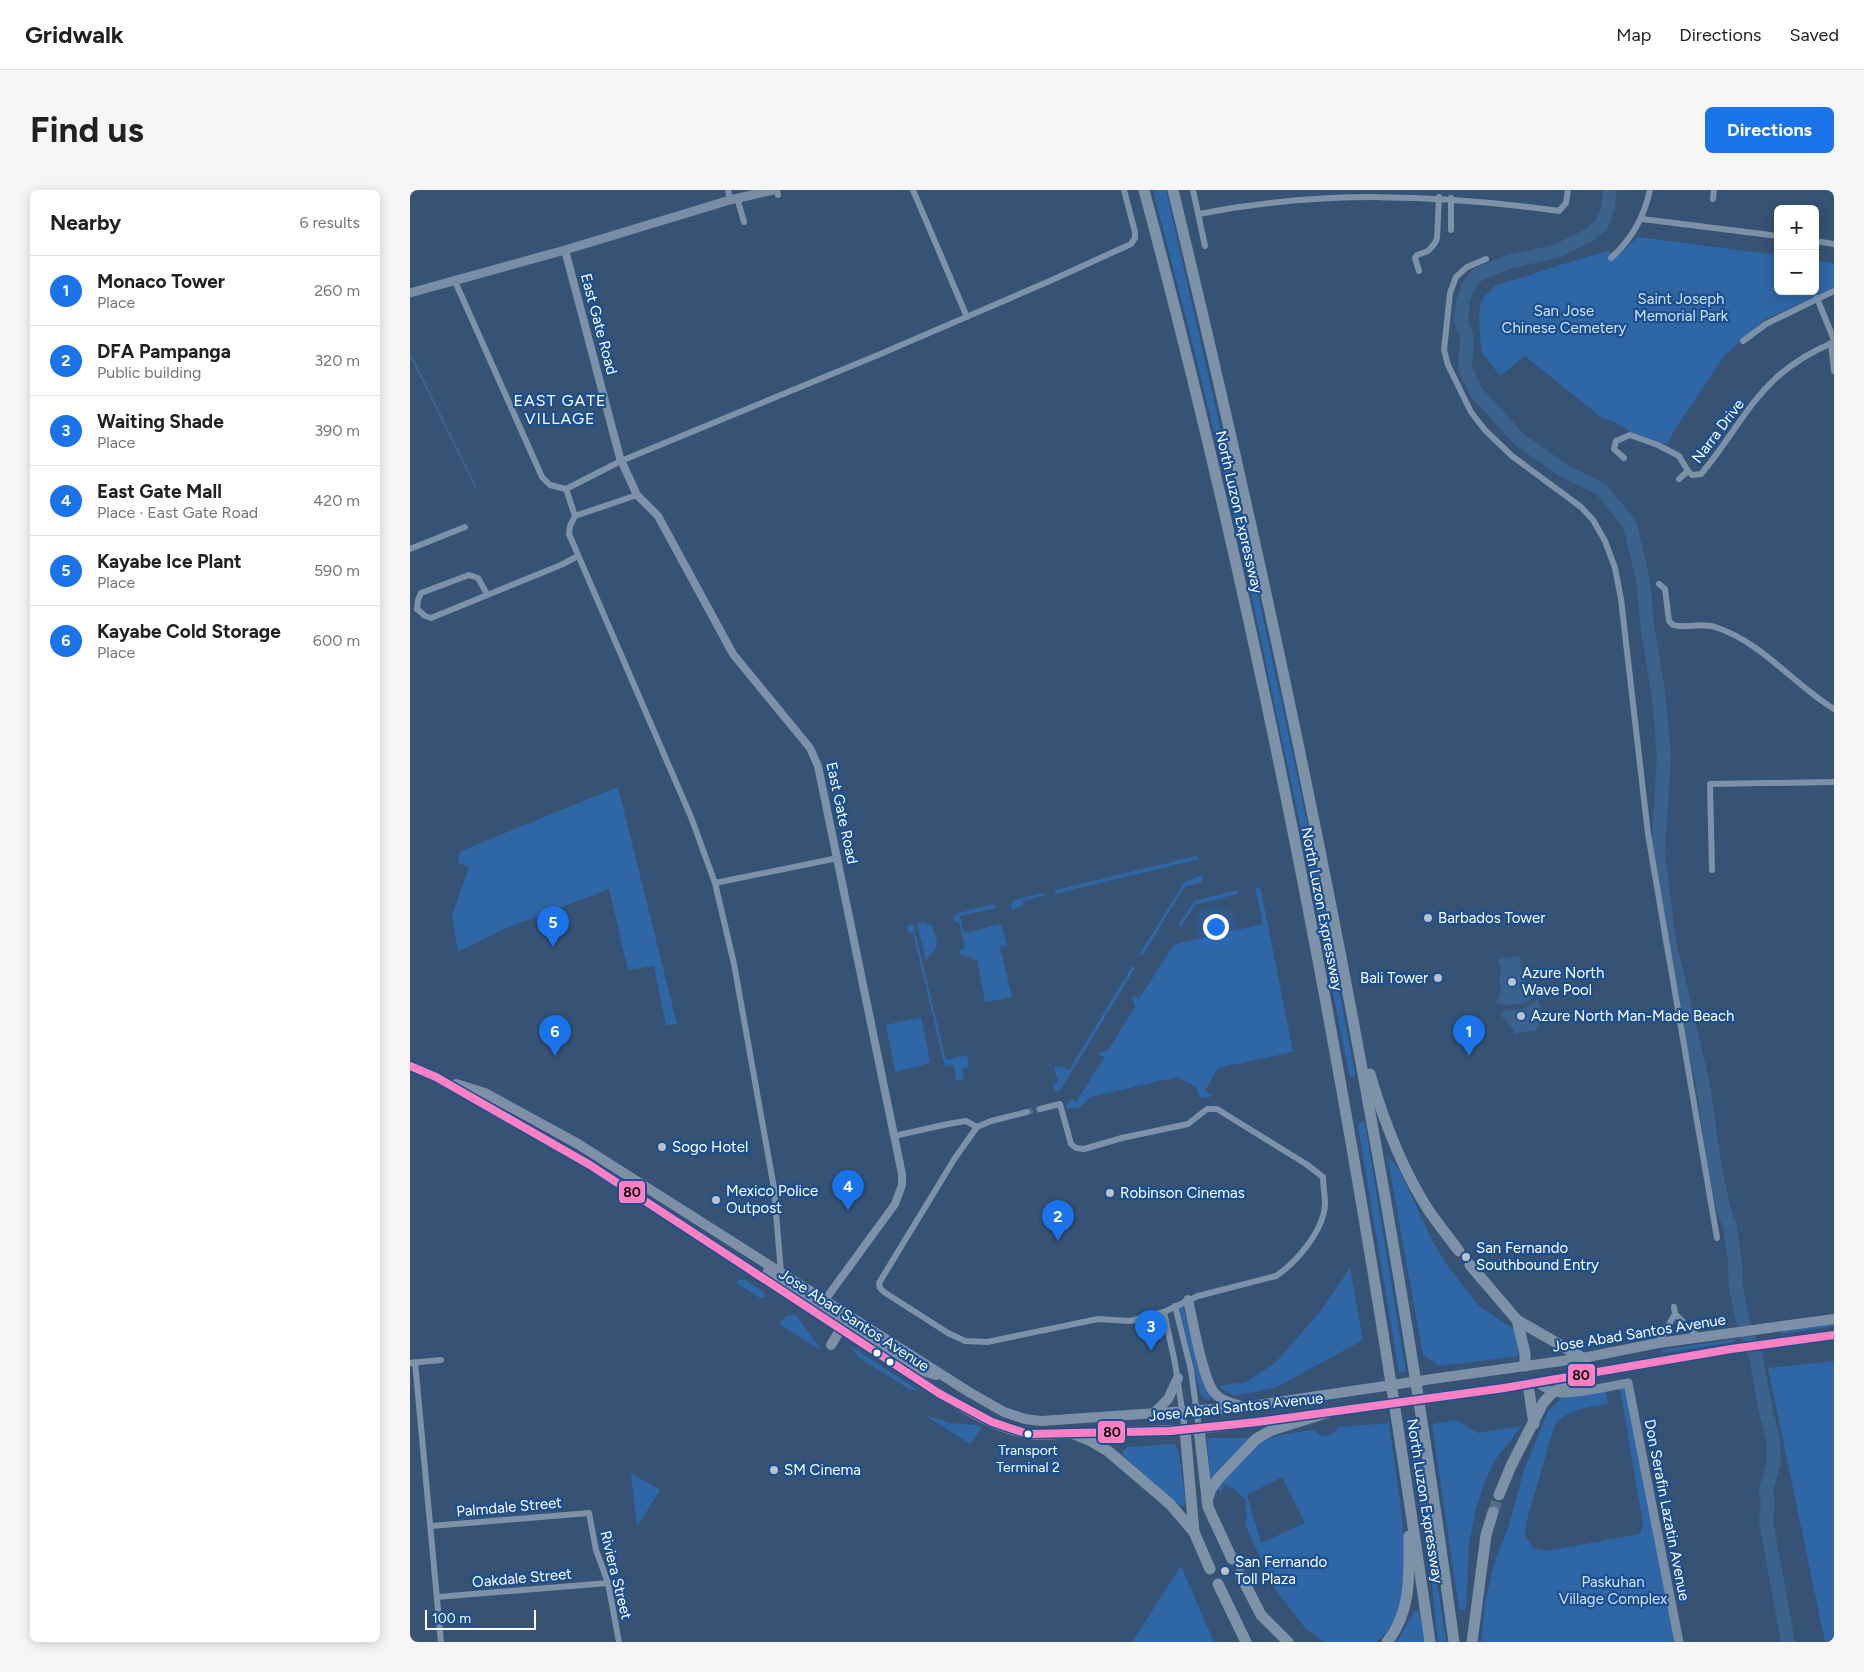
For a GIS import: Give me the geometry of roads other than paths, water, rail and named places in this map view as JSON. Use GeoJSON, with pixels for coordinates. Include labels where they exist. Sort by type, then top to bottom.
{"type":"FeatureCollection","features":[{"type":"Feature","properties":{"kind":"highway","name":"North Luzon Expressway"},"geometry":{"type":"LineString","coordinates":[[1144,190],[1182,331],[1208,442],[1289,815],[1357,1170],[1430,1642]]}},
{"type":"Feature","properties":{"kind":"highway","name":"North Luzon Expressway"},"geometry":{"type":"LineString","coordinates":[[1174,190],[1299,743],[1353,1017],[1426,1443],[1454,1642]]}},
{"type":"Feature","properties":{"kind":"highway"},"geometry":{"type":"LineString","coordinates":[[1353,1017],[1394,1144],[1412,1181],[1430,1211],[1459,1251]]}},
{"type":"Feature","properties":{"kind":"highway","name":"Jose Abad Santos Avenue"},"geometry":{"type":"LineString","coordinates":[[410,1066],[436,1077],[485,1093],[565,1136],[736,1245],[782,1272],[944,1377],[992,1406],[1025,1419],[1041,1421],[1079,1420],[1244,1407],[1583,1358],[1658,1343],[1775,1328],[1834,1318]]}},
{"type":"Feature","properties":{"kind":"highway","name":"Jose Abad Santos Avenue"},"geometry":{"type":"LineString","coordinates":[[436,1077],[559,1146],[843,1326],[927,1385],[992,1422],[1028,1434],[1199,1429],[1532,1384],[1731,1349],[1834,1335]]}},
{"type":"Feature","properties":{"kind":"highway"},"geometry":{"type":"LineString","coordinates":[[559,1146],[565,1136]]}},
{"type":"Feature","properties":{"kind":"highway"},"geometry":{"type":"LineString","coordinates":[[667,1216],[674,1205]]}},
{"type":"Feature","properties":{"kind":"highway"},"geometry":{"type":"LineString","coordinates":[[736,1245],[843,1326],[916,1369],[944,1377]]}},
{"type":"Feature","properties":{"kind":"highway"},"geometry":{"type":"LineString","coordinates":[[1470,1265],[1517,1320],[1583,1358]]}},
{"type":"Feature","properties":{"kind":"highway"},"geometry":{"type":"LineString","coordinates":[[1188,1300],[1204,1367],[1214,1392],[1223,1399],[1244,1407]]}},
{"type":"Feature","properties":{"kind":"highway"},"geometry":{"type":"LineString","coordinates":[[1517,1320],[1525,1353],[1525,1366],[1532,1384],[1534,1424]]}},
{"type":"Feature","properties":{"kind":"highway"},"geometry":{"type":"LineString","coordinates":[[831,1345],[843,1326]]}},
{"type":"Feature","properties":{"kind":"highway"},"geometry":{"type":"LineString","coordinates":[[1499,1495],[1511,1466],[1545,1400],[1582,1375]]}},
{"type":"Feature","properties":{"kind":"highway"},"geometry":{"type":"LineString","coordinates":[[1154,1414],[1168,1399],[1178,1378]]}},
{"type":"Feature","properties":{"kind":"highway"},"geometry":{"type":"LineString","coordinates":[[1207,1501],[1211,1489],[1221,1476],[1256,1439],[1272,1430],[1329,1412]]}},
{"type":"Feature","properties":{"kind":"highway"},"geometry":{"type":"LineString","coordinates":[[1199,1429],[1207,1501],[1213,1521],[1232,1558]]}},
{"type":"Feature","properties":{"kind":"highway"},"geometry":{"type":"LineString","coordinates":[[1185,1430],[1194,1532]]}},
{"type":"Feature","properties":{"kind":"highway"},"geometry":{"type":"LineString","coordinates":[[1074,1434],[1095,1443],[1116,1458],[1170,1504],[1194,1532],[1210,1569]]}},
{"type":"Feature","properties":{"kind":"highway"},"geometry":{"type":"LineString","coordinates":[[1387,1642],[1401,1620],[1407,1598],[1409,1572],[1408,1490]]}},
{"type":"Feature","properties":{"kind":"highway"},"geometry":{"type":"LineString","coordinates":[[1472,1642],[1486,1535],[1493,1512]]}},
{"type":"Feature","properties":{"kind":"highway"},"geometry":{"type":"LineString","coordinates":[[1240,1574],[1261,1616],[1288,1642]]}},
{"type":"Feature","properties":{"kind":"highway"},"geometry":{"type":"LineString","coordinates":[[1218,1584],[1246,1642]]}},
{"type":"Feature","properties":{"kind":"main road"},"geometry":{"type":"LineString","coordinates":[[410,293],[565,250],[739,196],[776,192]]}},
{"type":"Feature","properties":{"kind":"main road","name":"Don Serafin Lazatin Avenue"},"geometry":{"type":"LineString","coordinates":[[1557,1392],[1583,1391],[1628,1383],[1679,1642]]}},
{"type":"Feature","properties":{"kind":"main road"},"geometry":{"type":"LineString","coordinates":[[1532,1384],[1557,1392]]}},
{"type":"Feature","properties":{"kind":"street"},"geometry":{"type":"LineString","coordinates":[[728,190],[739,196],[744,222]]}},
{"type":"Feature","properties":{"kind":"street"},"geometry":{"type":"LineString","coordinates":[[913,190],[967,317]]}},
{"type":"Feature","properties":{"kind":"street"},"geometry":{"type":"LineString","coordinates":[[454,280],[542,477],[550,485],[566,489],[621,460],[967,317],[1131,244],[1135,238],[1135,232],[1124,190]]}},
{"type":"Feature","properties":{"kind":"street"},"geometry":{"type":"LineString","coordinates":[[1193,190],[1206,246]]}},
{"type":"Feature","properties":{"kind":"street"},"geometry":{"type":"LineString","coordinates":[[1199,214],[1255,203],[1318,196],[1367,194],[1439,197],[1560,210],[1566,203],[1568,190]]}},
{"type":"Feature","properties":{"kind":"street"},"geometry":{"type":"LineString","coordinates":[[1611,258],[1625,246],[1642,219],[1650,190]]}},
{"type":"Feature","properties":{"kind":"street"},"geometry":{"type":"LineString","coordinates":[[1713,199],[1714,190]]}},
{"type":"Feature","properties":{"kind":"street"},"geometry":{"type":"LineString","coordinates":[[1419,271],[1415,258],[1433,247],[1437,238],[1439,197]]}},
{"type":"Feature","properties":{"kind":"street"},"geometry":{"type":"LineString","coordinates":[[1450,198],[1451,230]]}},
{"type":"Feature","properties":{"kind":"street"},"geometry":{"type":"LineString","coordinates":[[1642,219],[1774,236]]}},
{"type":"Feature","properties":{"kind":"street"},"geometry":{"type":"LineString","coordinates":[[1819,242],[1834,244]]}},
{"type":"Feature","properties":{"kind":"street","name":"East Gate Road"},"geometry":{"type":"LineString","coordinates":[[565,250],[621,460],[637,495],[658,516],[733,654],[816,758],[902,1174],[902,1185],[895,1204],[825,1300]]}},
{"type":"Feature","properties":{"kind":"street"},"geometry":{"type":"LineString","coordinates":[[1486,259],[1467,267],[1456,277],[1450,292],[1444,350],[1448,364],[1471,412],[1485,430],[1512,456],[1581,507],[1593,520],[1605,541],[1615,568],[1621,599],[1648,834],[1717,1238]]}},
{"type":"Feature","properties":{"kind":"street"},"geometry":{"type":"LineString","coordinates":[[1744,342],[1766,324],[1834,291]]}},
{"type":"Feature","properties":{"kind":"street"},"geometry":{"type":"LineString","coordinates":[[1817,298],[1833,341],[1834,371]]}},
{"type":"Feature","properties":{"kind":"street","name":"Narra Drive"},"geometry":{"type":"LineString","coordinates":[[1624,458],[1614,449],[1616,441],[1630,435],[1679,456],[1688,472],[1692,475],[1701,474],[1761,394],[1776,378],[1811,353],[1833,341]]}},
{"type":"Feature","properties":{"kind":"street"},"geometry":{"type":"LineString","coordinates":[[1679,479],[1688,472]]}},
{"type":"Feature","properties":{"kind":"street"},"geometry":{"type":"LineString","coordinates":[[566,489],[576,516]]}},
{"type":"Feature","properties":{"kind":"street"},"geometry":{"type":"LineString","coordinates":[[637,495],[576,516],[570,526],[569,534],[691,817],[715,883],[734,964],[774,1188],[782,1272]]}},
{"type":"Feature","properties":{"kind":"street"},"geometry":{"type":"LineString","coordinates":[[410,549],[465,527]]}},
{"type":"Feature","properties":{"kind":"street"},"geometry":{"type":"LineString","coordinates":[[417,609],[425,616],[431,618],[562,565],[578,556]]}},
{"type":"Feature","properties":{"kind":"street"},"geometry":{"type":"LineString","coordinates":[[417,609],[421,593],[469,575],[478,578],[487,594]]}},
{"type":"Feature","properties":{"kind":"street"},"geometry":{"type":"LineString","coordinates":[[1659,584],[1665,589],[1669,621],[1673,626],[1708,625],[1733,635],[1785,669],[1834,709]]}},
{"type":"Feature","properties":{"kind":"street"},"geometry":{"type":"LineString","coordinates":[[410,612],[417,609]]}},
{"type":"Feature","properties":{"kind":"street"},"geometry":{"type":"LineString","coordinates":[[1712,870],[1710,784],[1834,782]]}},
{"type":"Feature","properties":{"kind":"street"},"geometry":{"type":"LineString","coordinates":[[715,883],[838,858]]}},
{"type":"Feature","properties":{"kind":"street"},"geometry":{"type":"LineString","coordinates":[[1027,1112],[991,1121],[977,1127],[955,1158],[880,1279],[880,1288],[965,1341],[987,1342],[1098,1319],[1130,1322],[1164,1312],[1198,1296],[1276,1276],[1287,1269],[1303,1251],[1322,1217],[1325,1204],[1322,1176],[1306,1164],[1217,1109],[1208,1109],[1188,1124],[1122,1138],[1084,1149],[1076,1148],[1071,1144],[1060,1104],[1040,1109]]}},
{"type":"Feature","properties":{"kind":"street"},"geometry":{"type":"LineString","coordinates":[[894,1136],[966,1122],[977,1127]]}},
{"type":"Feature","properties":{"kind":"street"},"geometry":{"type":"LineString","coordinates":[[1175,1306],[1191,1370],[1199,1429]]}},
{"type":"Feature","properties":{"kind":"street"},"geometry":{"type":"LineString","coordinates":[[1658,1343],[1675,1310],[1700,1338]]}},
{"type":"Feature","properties":{"kind":"street"},"geometry":{"type":"LineString","coordinates":[[1164,1312],[1178,1378],[1185,1430]]}},
{"type":"Feature","properties":{"kind":"street"},"geometry":{"type":"LineString","coordinates":[[440,1360],[412,1362],[431,1526],[441,1642]]}},
{"type":"Feature","properties":{"kind":"street","name":"Palmdale Street"},"geometry":{"type":"LineString","coordinates":[[431,1526],[589,1513]]}},
{"type":"Feature","properties":{"kind":"street","name":"Riviera Street"},"geometry":{"type":"LineString","coordinates":[[589,1513],[596,1550],[608,1583],[619,1642]]}},
{"type":"Feature","properties":{"kind":"street","name":"Oakdale Street"},"geometry":{"type":"LineString","coordinates":[[437,1597],[608,1583]]}},
{"type":"Feature","properties":{"kind":"waterway"},"geometry":{"type":"LineString","coordinates":[[1610,190],[1608,207],[1602,224],[1591,234],[1557,251],[1508,262],[1477,275],[1468,287],[1463,301],[1461,321],[1467,338],[1465,368],[1476,392],[1519,439],[1564,471],[1601,489],[1630,525],[1643,580],[1648,631],[1659,698],[1664,757],[1658,852],[1669,941],[1703,1084],[1714,1163],[1723,1207],[1730,1227],[1735,1262],[1736,1288],[1744,1326],[1756,1357],[1766,1412],[1773,1438],[1774,1462],[1766,1490],[1768,1504],[1766,1521],[1788,1642]]}},
{"type":"Feature","properties":{"kind":"waterway"},"geometry":{"type":"LineString","coordinates":[[410,354],[476,488]]}},
{"type":"Feature","properties":{"kind":"tunnel"},"geometry":{"type":"LineString","coordinates":[[1027,1112],[1040,1109]]}},
{"type":"Feature","properties":{"kind":"tunnel"},"geometry":{"type":"LineString","coordinates":[[1493,1512],[1499,1495]]}},
{"type":"Feature","properties":{"kind":"place","name":"Barbados Tower"},"geometry":{"type":"Point","coordinates":[1428,918]}},
{"type":"Feature","properties":{"kind":"place","name":"Kayabe Ice Plant"},"geometry":{"type":"Point","coordinates":[553,947]}},
{"type":"Feature","properties":{"kind":"place","name":"Bali Tower"},"geometry":{"type":"Point","coordinates":[1438,978]}},
{"type":"Feature","properties":{"kind":"place","name":"Azure North Wave Pool"},"geometry":{"type":"Point","coordinates":[1512,982]}},
{"type":"Feature","properties":{"kind":"place","name":"Azure North Man-Made Beach"},"geometry":{"type":"Point","coordinates":[1521,1016]}},
{"type":"Feature","properties":{"kind":"place","name":"Kayabe Cold Storage"},"geometry":{"type":"Point","coordinates":[555,1056]}},
{"type":"Feature","properties":{"kind":"place","name":"Monaco Tower"},"geometry":{"type":"Point","coordinates":[1469,1056]}},
{"type":"Feature","properties":{"kind":"place","name":"Sogo Hotel"},"geometry":{"type":"Point","coordinates":[662,1147]}},
{"type":"Feature","properties":{"kind":"place","name":"Robinson Cinemas"},"geometry":{"type":"Point","coordinates":[1110,1193]}},
{"type":"Feature","properties":{"kind":"place","name":"Mexico Police Outpost"},"geometry":{"type":"Point","coordinates":[716,1200]}},
{"type":"Feature","properties":{"kind":"place","name":"East Gate Mall"},"geometry":{"type":"Point","coordinates":[848,1211]}},
{"type":"Feature","properties":{"kind":"place","name":"DFA Pampanga"},"geometry":{"type":"Point","coordinates":[1058,1241]}},
{"type":"Feature","properties":{"kind":"place","name":"San Fernando Southbound Entry"},"geometry":{"type":"Point","coordinates":[1466,1257]}},
{"type":"Feature","properties":{"kind":"place","name":"Waiting Shade"},"geometry":{"type":"Point","coordinates":[1151,1351]}},
{"type":"Feature","properties":{"kind":"place","name":"Transport Terminal 2"},"geometry":{"type":"Point","coordinates":[1028,1434]}},
{"type":"Feature","properties":{"kind":"place","name":"SM Cinema"},"geometry":{"type":"Point","coordinates":[774,1470]}},
{"type":"Feature","properties":{"kind":"place","name":"San Fernando Toll Plaza"},"geometry":{"type":"Point","coordinates":[1225,1571]}},
{"type":"Feature","properties":{"kind":"district","name":"EAST GATE VILLAGE"},"geometry":{"type":"Point","coordinates":[560,409]}},
{"type":"Feature","properties":{"kind":"park label","name":"Saint Joseph Memorial Park"},"geometry":{"type":"Point","coordinates":[1681,308]}},
{"type":"Feature","properties":{"kind":"park label","name":"San Jose Chinese Cemetery"},"geometry":{"type":"Point","coordinates":[1564,320]}},
{"type":"Feature","properties":{"kind":"park label","name":"Paskuhan Village Complex"},"geometry":{"type":"Point","coordinates":[1613,1590]}}]}
